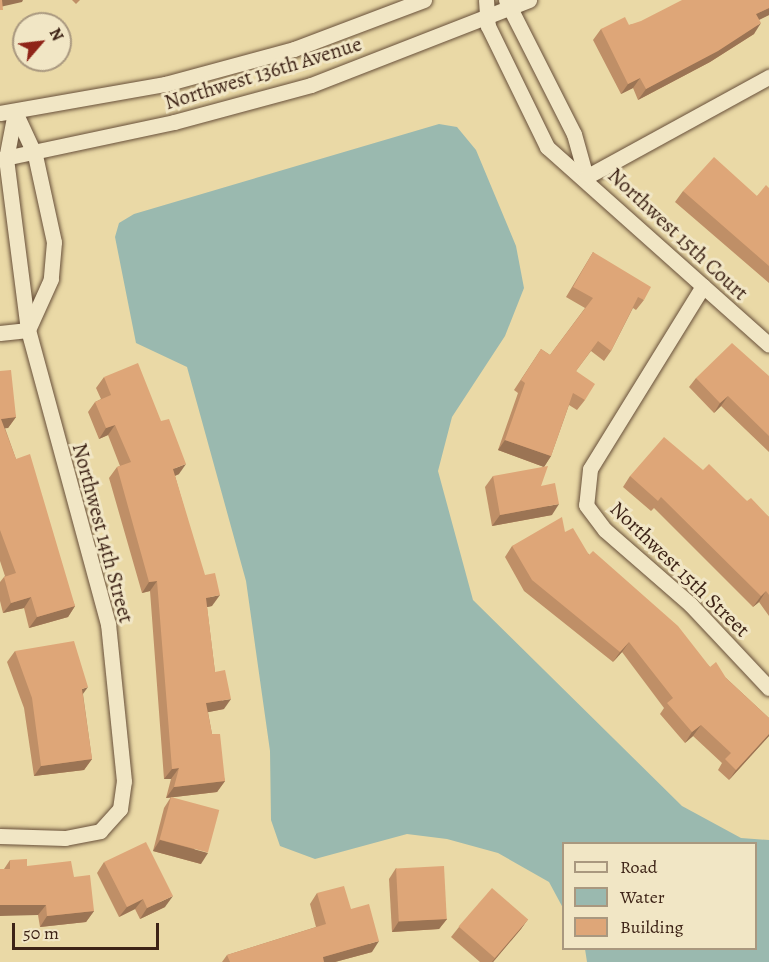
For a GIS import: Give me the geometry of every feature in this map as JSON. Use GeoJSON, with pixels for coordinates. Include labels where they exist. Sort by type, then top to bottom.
{"type":"FeatureCollection","features":[{"type":"Feature","properties":{"kind":"street","name":"Northwest 136th Avenue"},"geometry":{"type":"LineString","coordinates":[[7,112],[165,84],[294,49],[424,0]]}},
{"type":"Feature","properties":{"kind":"street","name":"Northwest 15th Court"},"geometry":{"type":"LineString","coordinates":[[486,0],[486,21],[547,147],[586,177],[615,210],[769,345]]}},
{"type":"Feature","properties":{"kind":"street","name":"Northwest 136th Avenue"},"geometry":{"type":"LineString","coordinates":[[3,159],[35,155],[311,85],[486,21],[510,4],[529,0]]}},
{"type":"Feature","properties":{"kind":"street","name":"Northwest 15th Court"},"geometry":{"type":"LineString","coordinates":[[510,4],[574,134],[586,177]]}},
{"type":"Feature","properties":{"kind":"street"},"geometry":{"type":"LineString","coordinates":[[586,177],[769,77]]}},
{"type":"Feature","properties":{"kind":"street"},"geometry":{"type":"LineString","coordinates":[[0,333],[28,330],[45,297],[54,260],[52,223],[35,155],[7,112]]}},
{"type":"Feature","properties":{"kind":"street","name":"Northwest 14th Street"},"geometry":{"type":"LineString","coordinates":[[0,836],[84,837],[113,820],[120,809],[123,781],[108,624],[28,330],[3,159],[7,112]]}},
{"type":"Feature","properties":{"kind":"street","name":"Northwest 15th Street"},"geometry":{"type":"LineString","coordinates":[[703,286],[590,469],[586,505],[605,530],[691,605],[769,688]]}},
{"type":"Feature","properties":{"kind":"water"},"geometry":{"type":"Polygon","coordinates":[[[439,124],[457,127],[476,150],[516,246],[524,288],[505,336],[452,417],[438,471],[473,600],[682,806],[741,838],[769,840],[769,962],[587,962],[585,950],[757,950],[757,842],[562,842],[562,906],[549,882],[498,853],[447,839],[407,834],[315,859],[280,846],[271,820],[270,751],[246,581],[187,367],[136,343],[115,237],[119,223],[134,214],[439,124]]]}},
{"type":"Feature","properties":{"kind":"building"},"geometry":{"type":"Polygon","coordinates":[[[0,0],[2,0],[3,10],[0,10],[0,0]]]}},
{"type":"Feature","properties":{"kind":"building"},"geometry":{"type":"Polygon","coordinates":[[[682,0],[769,0],[769,8],[756,14],[761,23],[718,51],[646,89],[640,78],[628,84],[601,29],[625,17],[629,25],[641,21],[682,0]]]}},
{"type":"Feature","properties":{"kind":"building"},"geometry":{"type":"Polygon","coordinates":[[[714,157],[757,196],[766,185],[769,188],[769,266],[683,191],[714,157]]]}},
{"type":"Feature","properties":{"kind":"building"},"geometry":{"type":"Polygon","coordinates":[[[593,252],[651,287],[644,300],[638,297],[611,351],[598,341],[576,371],[595,384],[585,400],[573,393],[551,456],[505,440],[525,383],[521,380],[541,349],[550,355],[593,298],[573,287],[593,252]]]}},
{"type":"Feature","properties":{"kind":"building"},"geometry":{"type":"Polygon","coordinates":[[[732,343],[769,376],[769,436],[728,396],[720,403],[696,378],[732,343]]]}},
{"type":"Feature","properties":{"kind":"building"},"geometry":{"type":"Polygon","coordinates":[[[138,363],[161,421],[169,419],[186,464],[173,469],[205,575],[215,573],[220,595],[206,598],[215,672],[225,670],[231,699],[206,703],[212,734],[220,734],[225,781],[174,787],[179,768],[172,769],[157,581],[149,582],[117,467],[131,462],[115,425],[106,428],[95,402],[111,395],[104,377],[138,363]]]}},
{"type":"Feature","properties":{"kind":"building"},"geometry":{"type":"Polygon","coordinates":[[[11,370],[16,417],[1,419],[16,459],[30,454],[75,606],[37,617],[31,597],[11,603],[4,577],[16,573],[0,530],[0,371],[11,370]]]}},
{"type":"Feature","properties":{"kind":"building"},"geometry":{"type":"Polygon","coordinates":[[[664,437],[703,470],[709,464],[747,501],[751,498],[769,517],[769,595],[766,591],[761,596],[661,497],[658,501],[630,476],[664,437]]]}},
{"type":"Feature","properties":{"kind":"building"},"geometry":{"type":"Polygon","coordinates":[[[548,466],[541,486],[555,483],[559,504],[500,515],[493,476],[548,466]]]}},
{"type":"Feature","properties":{"kind":"building"},"geometry":{"type":"Polygon","coordinates":[[[562,517],[565,532],[573,528],[589,555],[593,551],[678,626],[710,667],[716,662],[726,678],[769,718],[769,734],[736,770],[725,759],[731,753],[701,725],[692,732],[667,703],[673,698],[629,642],[620,652],[532,580],[512,546],[562,517]]]}},
{"type":"Feature","properties":{"kind":"building"},"geometry":{"type":"Polygon","coordinates":[[[74,641],[88,687],[82,689],[92,759],[41,766],[32,698],[15,651],[74,641]]]}},
{"type":"Feature","properties":{"kind":"building"},"geometry":{"type":"Polygon","coordinates":[[[171,797],[219,810],[208,852],[160,840],[171,797]]]}},
{"type":"Feature","properties":{"kind":"building"},"geometry":{"type":"Polygon","coordinates":[[[146,842],[173,896],[147,908],[143,899],[127,907],[104,862],[146,842]]]}},
{"type":"Feature","properties":{"kind":"building"},"geometry":{"type":"Polygon","coordinates":[[[27,859],[27,866],[71,861],[74,877],[90,875],[94,911],[47,916],[46,905],[0,905],[0,869],[10,869],[10,860],[27,859]]]}},
{"type":"Feature","properties":{"kind":"building"},"geometry":{"type":"Polygon","coordinates":[[[444,866],[447,919],[399,921],[396,869],[444,866]]]}},
{"type":"Feature","properties":{"kind":"building"},"geometry":{"type":"Polygon","coordinates":[[[344,886],[351,909],[369,904],[379,941],[323,957],[324,962],[230,962],[227,955],[326,924],[317,893],[344,886]]]}},
{"type":"Feature","properties":{"kind":"building"},"geometry":{"type":"Polygon","coordinates":[[[492,888],[528,919],[495,958],[459,926],[492,888]]]}}]}
